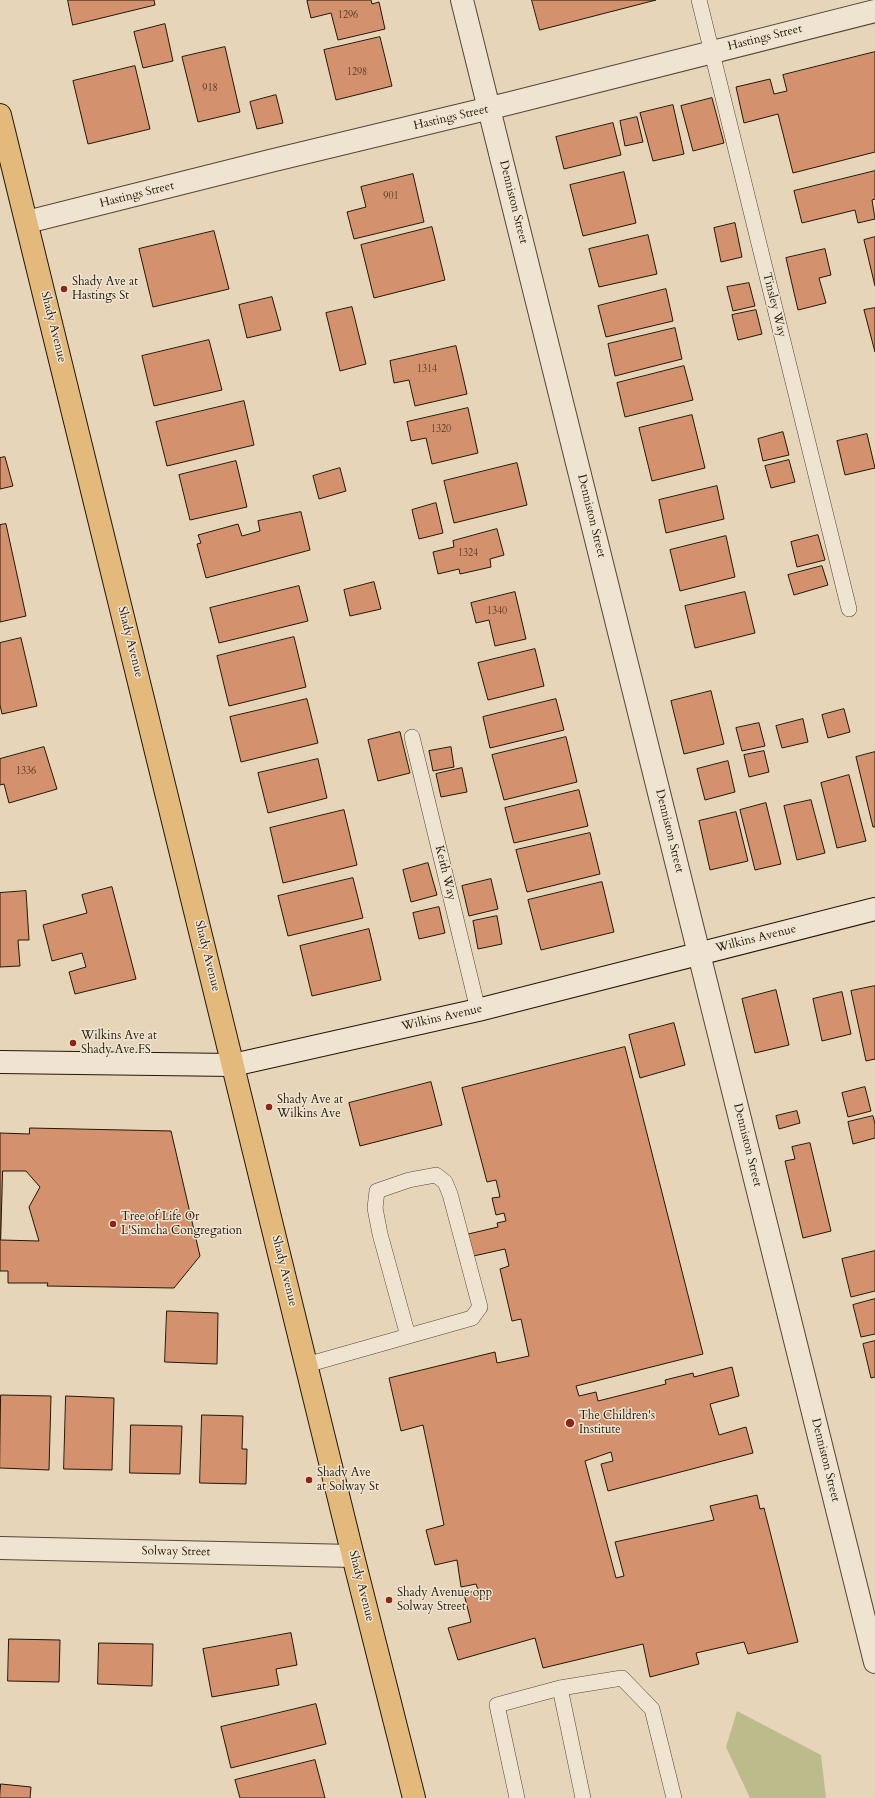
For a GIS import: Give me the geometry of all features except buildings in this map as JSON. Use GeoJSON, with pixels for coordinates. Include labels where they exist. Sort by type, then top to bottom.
{"type":"FeatureCollection","features":[{"type":"Feature","properties":{"kind":"main road","name":"Shady Avenue"},"geometry":{"type":"LineString","coordinates":[[0,114],[306,1365],[414,1798]]}},
{"type":"Feature","properties":{"kind":"street","name":"Denniston Street"},"geometry":{"type":"LineString","coordinates":[[462,0],[875,1662]]}},
{"type":"Feature","properties":{"kind":"street","name":"Hastings Street"},"geometry":{"type":"LineString","coordinates":[[27,222],[875,11]]}},
{"type":"Feature","properties":{"kind":"street","name":"Wilkins Avenue"},"geometry":{"type":"LineString","coordinates":[[0,1062],[233,1065],[478,1010],[875,909]]}},
{"type":"Feature","properties":{"kind":"street","name":"Solway Street"},"geometry":{"type":"LineString","coordinates":[[0,1548],[353,1556]]}},
{"type":"Feature","properties":{"kind":"lane","name":"Tinsley Way"},"geometry":{"type":"LineString","coordinates":[[699,0],[849,609]]}},
{"type":"Feature","properties":{"kind":"lane","name":"Keith Way"},"geometry":{"type":"LineString","coordinates":[[412,737],[478,1010]]}},
{"type":"Feature","properties":{"kind":"lane"},"geometry":{"type":"LineString","coordinates":[[306,1365],[472,1318],[480,1306],[450,1194],[445,1182],[436,1174],[409,1180],[377,1191],[374,1208],[408,1336]]}},
{"type":"Feature","properties":{"kind":"lane"},"geometry":{"type":"LineString","coordinates":[[517,1798],[497,1705],[560,1688],[622,1678],[652,1709],[674,1798]]}},
{"type":"Feature","properties":{"kind":"lane"},"geometry":{"type":"LineString","coordinates":[[560,1688],[583,1798]]}},
{"type":"Feature","properties":{"kind":"shaded area"},"geometry":{"type":"Polygon","coordinates":[[[737,1711],[821,1755],[826,1798],[750,1798],[726,1747],[737,1711]]]}},
{"type":"Feature","properties":{"kind":"place","name":"Shady Ave at Hastings St"},"geometry":{"type":"Point","coordinates":[64,289]}},
{"type":"Feature","properties":{"kind":"place","name":"Wilkins Ave at Shady Ave FS"},"geometry":{"type":"Point","coordinates":[73,1043]}},
{"type":"Feature","properties":{"kind":"place","name":"Shady Ave at Wilkins Ave"},"geometry":{"type":"Point","coordinates":[269,1107]}},
{"type":"Feature","properties":{"kind":"place","name":"Tree of Life Or L'Simcha Congregation"},"geometry":{"type":"Point","coordinates":[113,1224]}},
{"type":"Feature","properties":{"kind":"place","name":"The Children's Institute"},"geometry":{"type":"Point","coordinates":[570,1423]}},
{"type":"Feature","properties":{"kind":"place","name":"Shady Ave at Solway St"},"geometry":{"type":"Point","coordinates":[309,1480]}},
{"type":"Feature","properties":{"kind":"place","name":"Shady Avenue opp Solway Street"},"geometry":{"type":"Point","coordinates":[389,1600]}}]}
